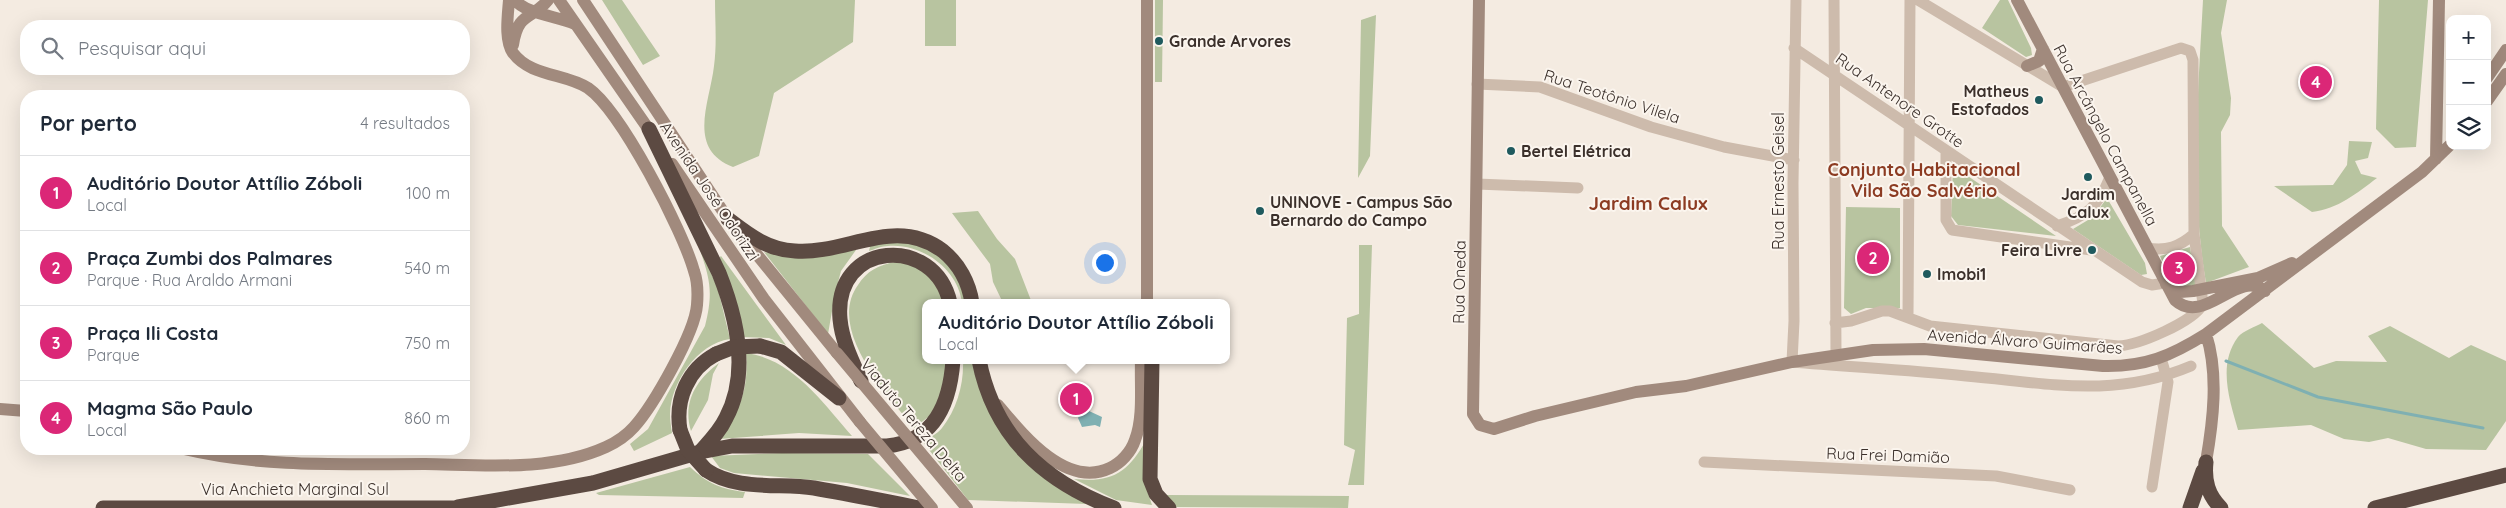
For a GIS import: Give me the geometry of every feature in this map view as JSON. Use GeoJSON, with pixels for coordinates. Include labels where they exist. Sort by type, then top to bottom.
{"type":"FeatureCollection","features":[{"type":"Feature","properties":{"kind":"highway"},"geometry":{"type":"LineString","coordinates":[[649,129],[719,273],[728,297],[735,325],[739,368],[733,400],[722,425],[700,452]]}},
{"type":"Feature","properties":{"kind":"highway"},"geometry":{"type":"LineString","coordinates":[[728,219],[760,243],[788,251],[808,251],[864,239],[901,236],[931,243],[948,255],[958,268],[966,282],[971,299]]}},
{"type":"Feature","properties":{"kind":"highway"},"geometry":{"type":"LineString","coordinates":[[861,382],[843,334],[840,304],[846,284],[862,251],[864,239]]}},
{"type":"Feature","properties":{"kind":"highway"},"geometry":{"type":"LineString","coordinates":[[851,274],[862,263],[878,256],[895,255],[912,258],[936,275],[948,292],[949,299]]}},
{"type":"Feature","properties":{"kind":"highway"},"geometry":{"type":"LineString","coordinates":[[839,398],[781,352],[760,346],[734,347],[716,354],[696,370],[686,385],[679,409],[680,430],[688,450],[706,470],[723,480],[736,483],[812,488],[919,508]]}},
{"type":"Feature","properties":{"kind":"highway"},"geometry":{"type":"LineString","coordinates":[[458,507],[593,483],[700,452],[746,444],[887,446],[908,442],[928,429],[942,410],[950,389],[953,364]]}},
{"type":"Feature","properties":{"kind":"highway"},"geometry":{"type":"LineString","coordinates":[[980,364],[989,394],[1004,427],[1028,456],[1069,487],[1114,508]]}},
{"type":"Feature","properties":{"kind":"highway"},"geometry":{"type":"LineString","coordinates":[[1152,364],[1150,479],[1156,494],[1169,508]]}},
{"type":"Feature","properties":{"kind":"highway"},"geometry":{"type":"LineString","coordinates":[[2190,508],[2206,462]]}},
{"type":"Feature","properties":{"kind":"highway"},"geometry":{"type":"LineString","coordinates":[[2206,462],[2205,474],[2209,491],[2221,508]]}},
{"type":"Feature","properties":{"kind":"highway"},"geometry":{"type":"LineString","coordinates":[[2375,508],[2506,475]]}},
{"type":"Feature","properties":{"kind":"highway","name":"Via Anchieta Marginal Sul"},"geometry":{"type":"LineString","coordinates":[[103,508],[488,508]]}},
{"type":"Feature","properties":{"kind":"street"},"geometry":{"type":"LineString","coordinates":[[212,455],[281,464],[522,465],[570,458],[597,451],[624,437],[642,418],[679,351],[694,318],[698,298],[694,268],[647,171],[625,133],[601,100],[582,84],[530,67],[512,52],[508,39],[509,0]]}},
{"type":"Feature","properties":{"kind":"street"},"geometry":{"type":"LineString","coordinates":[[516,0],[532,12],[554,15],[575,24]]}},
{"type":"Feature","properties":{"kind":"street"},"geometry":{"type":"LineString","coordinates":[[512,52],[518,28],[532,12],[548,0]]}},
{"type":"Feature","properties":{"kind":"street","name":"Avenida José Odorizzi"},"geometry":{"type":"LineString","coordinates":[[559,0],[741,266],[839,398]]}},
{"type":"Feature","properties":{"kind":"street","name":"Avenida José Odorizzi"},"geometry":{"type":"LineString","coordinates":[[583,0],[728,219],[837,353]]}},
{"type":"Feature","properties":{"kind":"street"},"geometry":{"type":"LineString","coordinates":[[591,0],[599,26]]}},
{"type":"Feature","properties":{"kind":"street"},"geometry":{"type":"LineString","coordinates":[[1147,0],[1147,299]]}},
{"type":"Feature","properties":{"kind":"street","name":"Rua Oneda"},"geometry":{"type":"LineString","coordinates":[[1473,414],[1479,0]]}},
{"type":"Feature","properties":{"kind":"street","name":"Rua Ernesto Geisel"},"geometry":{"type":"LineString","coordinates":[[1792,362],[1794,321],[1794,48],[1796,0]]}},
{"type":"Feature","properties":{"kind":"street"},"geometry":{"type":"LineString","coordinates":[[1834,0],[1836,354]]}},
{"type":"Feature","properties":{"kind":"street"},"geometry":{"type":"LineString","coordinates":[[1908,316],[1910,0]]}},
{"type":"Feature","properties":{"kind":"street"},"geometry":{"type":"LineString","coordinates":[[1918,0],[2063,86],[2181,48],[2190,51],[2193,60],[2194,234],[2202,289],[2202,306]]}},
{"type":"Feature","properties":{"kind":"street","name":"Rua Arcângelo Campanella"},"geometry":{"type":"LineString","coordinates":[[2017,0],[2166,283],[2180,304],[2190,308],[2202,306]]}},
{"type":"Feature","properties":{"kind":"street"},"geometry":{"type":"LineString","coordinates":[[2436,159],[2439,0]]}},
{"type":"Feature","properties":{"kind":"street","name":"Rua Antenore Grotte"},"geometry":{"type":"LineString","coordinates":[[1794,48],[1909,124],[1946,152],[2146,284],[2166,283]]}},
{"type":"Feature","properties":{"kind":"street"},"geometry":{"type":"LineString","coordinates":[[2027,66],[2039,61],[2043,49]]}},
{"type":"Feature","properties":{"kind":"street"},"geometry":{"type":"LineString","coordinates":[[2491,72],[2506,50]]}},
{"type":"Feature","properties":{"kind":"street"},"geometry":{"type":"LineString","coordinates":[[2439,74],[2446,84]]}},
{"type":"Feature","properties":{"kind":"street"},"geometry":{"type":"LineString","coordinates":[[2491,95],[2506,74]]}},
{"type":"Feature","properties":{"kind":"street","name":"Rua Teotônio Vilela"},"geometry":{"type":"LineString","coordinates":[[1477,84],[1540,87],[1651,127],[1724,147],[1794,160]]}},
{"type":"Feature","properties":{"kind":"street","name":"Avenida Álvaro Guimarães"},"geometry":{"type":"LineString","coordinates":[[1473,414],[1480,425],[1494,429],[1534,416],[1636,392],[1686,386],[1792,362],[1873,350],[1917,349],[2119,366],[2144,363],[2161,358],[2206,334],[2315,253],[2436,159],[2446,147]]}},
{"type":"Feature","properties":{"kind":"street"},"geometry":{"type":"LineString","coordinates":[[1946,152],[1946,220],[1952,230],[2094,250]]}},
{"type":"Feature","properties":{"kind":"street"},"geometry":{"type":"LineString","coordinates":[[2057,226],[2076,219],[2092,209],[2110,177]]}},
{"type":"Feature","properties":{"kind":"street"},"geometry":{"type":"LineString","coordinates":[[1477,184],[1578,188]]}},
{"type":"Feature","properties":{"kind":"street"},"geometry":{"type":"LineString","coordinates":[[2147,248],[2173,248],[2181,245],[2194,234]]}},
{"type":"Feature","properties":{"kind":"street"},"geometry":{"type":"LineString","coordinates":[[2166,283],[2180,292],[2258,278],[2315,253]]}},
{"type":"Feature","properties":{"kind":"street","name":"Avenida Álvaro Guimarães"},"geometry":{"type":"LineString","coordinates":[[1835,323],[1851,321],[1882,311],[1890,311],[1908,316],[1930,326],[2118,346],[2144,341],[2196,313],[2202,306],[2250,285],[2261,287],[2265,290]]}},
{"type":"Feature","properties":{"kind":"street"},"geometry":{"type":"LineString","coordinates":[[2206,334],[2211,354],[2213,401],[2212,427],[2206,462]]}},
{"type":"Feature","properties":{"kind":"street"},"geometry":{"type":"LineString","coordinates":[[1873,350],[1877,363],[1882,368]]}},
{"type":"Feature","properties":{"kind":"street","name":"Viaduto Tereza Delta"},"geometry":{"type":"LineString","coordinates":[[837,353],[967,508]]}},
{"type":"Feature","properties":{"kind":"street"},"geometry":{"type":"LineString","coordinates":[[2152,487],[2167,376],[2161,358]]}},
{"type":"Feature","properties":{"kind":"street","name":"Avenida Álvaro Guimarães"},"geometry":{"type":"LineString","coordinates":[[1792,362],[1882,368],[2103,388],[2135,384],[2167,376],[2191,366]]}},
{"type":"Feature","properties":{"kind":"street"},"geometry":{"type":"LineString","coordinates":[[989,394],[1019,429],[1059,463],[1075,471],[1095,473],[1120,462],[1136,440],[1139,423],[1140,364]]}},
{"type":"Feature","properties":{"kind":"street"},"geometry":{"type":"LineString","coordinates":[[839,398],[932,508]]}},
{"type":"Feature","properties":{"kind":"street"},"geometry":{"type":"LineString","coordinates":[[0,409],[20,411]]}},
{"type":"Feature","properties":{"kind":"street","name":"Rua Frei Damião"},"geometry":{"type":"LineString","coordinates":[[1704,462],[1996,476],[2070,490]]}},
{"type":"Feature","properties":{"kind":"green space"},"geometry":{"type":"Polygon","coordinates":[[[602,0],[622,0],[660,56],[643,65],[602,0]]]}},
{"type":"Feature","properties":{"kind":"green space"},"geometry":{"type":"Polygon","coordinates":[[[715,0],[855,0],[853,42],[774,93],[759,156],[733,167],[719,159],[710,149],[705,137],[704,123],[715,58],[715,0]]]}},
{"type":"Feature","properties":{"kind":"green space"},"geometry":{"type":"Polygon","coordinates":[[[925,0],[956,0],[956,46],[925,46],[925,0]]]}},
{"type":"Feature","properties":{"kind":"green space","name":"Grande Arvores"},"geometry":{"type":"Polygon","coordinates":[[[1155,0],[1163,0],[1162,82],[1155,82],[1155,0]]]}},
{"type":"Feature","properties":{"kind":"green space"},"geometry":{"type":"Polygon","coordinates":[[[2000,0],[2008,0],[2031,48],[2032,55],[2026,57],[1982,28],[2000,0]]]}},
{"type":"Feature","properties":{"kind":"green space"},"geometry":{"type":"Polygon","coordinates":[[[2203,0],[2227,0],[2221,33],[2231,98],[2230,115],[2221,132],[2222,226],[2249,267],[2206,283],[2201,249],[2197,178],[2203,0]]]}},
{"type":"Feature","properties":{"kind":"green space"},"geometry":{"type":"Polygon","coordinates":[[[2379,0],[2428,0],[2416,147],[2395,148],[2376,129],[2379,0]]]}},
{"type":"Feature","properties":{"kind":"green space"},"geometry":{"type":"Polygon","coordinates":[[[1376,15],[1370,156],[1358,178],[1361,20],[1376,15]]]}},
{"type":"Feature","properties":{"kind":"green space"},"geometry":{"type":"Polygon","coordinates":[[[2349,141],[2372,142],[2368,158],[2355,161],[2361,174],[2377,178],[2347,200],[2330,208],[2312,212],[2274,186],[2333,185],[2347,165],[2349,141]]]}},
{"type":"Feature","properties":{"kind":"green space"},"geometry":{"type":"Polygon","coordinates":[[[1953,166],[2056,236],[1958,225],[1951,216],[1953,166]]]}},
{"type":"Feature","properties":{"kind":"green space"},"geometry":{"type":"Polygon","coordinates":[[[2107,198],[2145,263],[2147,274],[2141,275],[2073,229],[2093,217],[2107,198]]]}},
{"type":"Feature","properties":{"kind":"green space"},"geometry":{"type":"Polygon","coordinates":[[[1846,207],[1900,208],[1900,308],[1866,308],[1851,314],[1844,308],[1846,207]]]}},
{"type":"Feature","properties":{"kind":"green space"},"geometry":{"type":"Polygon","coordinates":[[[978,211],[997,239],[1015,259],[1030,299],[1001,299],[993,282],[990,264],[952,213],[978,211]]]}},
{"type":"Feature","properties":{"kind":"green space"},"geometry":{"type":"Polygon","coordinates":[[[696,238],[718,289],[730,339],[718,342],[707,348],[688,366],[675,389],[670,414],[672,433],[634,451],[630,444],[648,429],[705,326],[710,301],[709,281],[696,238]]]}},
{"type":"Feature","properties":{"kind":"green space"},"geometry":{"type":"Polygon","coordinates":[[[888,240],[927,246],[955,268],[967,299],[961,299],[954,279],[946,269],[925,254],[901,246],[886,246],[869,251],[871,242],[888,240]]]}},
{"type":"Feature","properties":{"kind":"green space"},"geometry":{"type":"Polygon","coordinates":[[[1359,245],[1372,245],[1364,485],[1348,485],[1355,450],[1344,445],[1347,318],[1359,314],[1359,245]]]}},
{"type":"Feature","properties":{"kind":"green space"},"geometry":{"type":"Polygon","coordinates":[[[853,246],[856,250],[841,271],[828,334],[764,252],[788,257],[809,258],[841,251],[853,246]]]}},
{"type":"Feature","properties":{"kind":"green space"},"geometry":{"type":"Polygon","coordinates":[[[2190,247],[2196,285],[2181,288],[2170,280],[2160,256],[2190,247]]]}},
{"type":"Feature","properties":{"kind":"green space"},"geometry":{"type":"Polygon","coordinates":[[[721,256],[786,345],[769,338],[741,337],[717,260],[721,256]]]}},
{"type":"Feature","properties":{"kind":"green space"},"geometry":{"type":"Polygon","coordinates":[[[895,262],[914,265],[927,274],[943,299],[922,299],[922,364],[949,364],[948,379],[932,414],[914,428],[876,380],[864,361],[855,341],[850,321],[850,302],[858,285],[865,276],[883,265],[895,262]]]}},
{"type":"Feature","properties":{"kind":"green space"},"geometry":{"type":"Polygon","coordinates":[[[2262,323],[2314,368],[2336,361],[2387,362],[2368,336],[2390,326],[2449,358],[2471,345],[2506,361],[2506,421],[2486,450],[2426,449],[2388,438],[2369,442],[2344,439],[2311,425],[2238,430],[2227,383],[2228,359],[2238,337],[2262,323]]]}},
{"type":"Feature","properties":{"kind":"green space"},"geometry":{"type":"Polygon","coordinates":[[[746,353],[763,357],[793,373],[806,384],[852,436],[799,433],[719,439],[733,418],[742,399],[746,378],[746,353]]]}},
{"type":"Feature","properties":{"kind":"green space"},"geometry":{"type":"Polygon","coordinates":[[[719,363],[713,374],[708,400],[691,431],[688,410],[693,392],[704,376],[719,363]]]}},
{"type":"Feature","properties":{"kind":"green space"},"geometry":{"type":"Polygon","coordinates":[[[963,364],[973,364],[981,389],[1087,504],[968,500],[923,442],[940,430],[952,413],[961,387],[963,364]]]}},
{"type":"Feature","properties":{"kind":"green space"},"geometry":{"type":"Polygon","coordinates":[[[1146,440],[1144,481],[1152,505],[1116,500],[1074,479],[1099,479],[1118,473],[1132,461],[1146,440]]]}},
{"type":"Feature","properties":{"kind":"green space"},"geometry":{"type":"Polygon","coordinates":[[[782,453],[868,454],[910,496],[847,483],[734,473],[720,468],[711,456],[782,453]]]}},
{"type":"Feature","properties":{"kind":"green space"},"geometry":{"type":"Polygon","coordinates":[[[690,467],[715,485],[745,492],[743,498],[599,495],[596,493],[690,467]]]}},
{"type":"Feature","properties":{"kind":"green space"},"geometry":{"type":"Polygon","coordinates":[[[1166,495],[1349,496],[1348,508],[1175,507],[1166,495]]]}},
{"type":"Feature","properties":{"kind":"water"},"geometry":{"type":"Polygon","coordinates":[[[1082,411],[1089,411],[1102,417],[1100,427],[1095,425],[1082,427],[1078,418],[1082,411]]]}},
{"type":"Feature","properties":{"kind":"waterway"},"geometry":{"type":"LineString","coordinates":[[2226,361],[2318,397],[2483,428]]}},
{"type":"Feature","properties":{"kind":"place","name":"Grande Arvores"},"geometry":{"type":"Point","coordinates":[1159,41]}},
{"type":"Feature","properties":{"kind":"place","name":"Magma São Paulo"},"geometry":{"type":"Point","coordinates":[2316,82]}},
{"type":"Feature","properties":{"kind":"place","name":"Matheus Estofados"},"geometry":{"type":"Point","coordinates":[2039,100]}},
{"type":"Feature","properties":{"kind":"place","name":"Bertel Elétrica"},"geometry":{"type":"Point","coordinates":[1511,151]}},
{"type":"Feature","properties":{"kind":"place","name":"Jardim Calux"},"geometry":{"type":"Point","coordinates":[2088,177]}},
{"type":"Feature","properties":{"kind":"place","name":"UNINOVE - Campus São Bernardo do Campo"},"geometry":{"type":"Point","coordinates":[1260,211]}},
{"type":"Feature","properties":{"kind":"place","name":"Feira Livre"},"geometry":{"type":"Point","coordinates":[2092,250]}},
{"type":"Feature","properties":{"kind":"place","name":"Praça Zumbi dos Palmares"},"geometry":{"type":"Point","coordinates":[1873,258]}},
{"type":"Feature","properties":{"kind":"place","name":"Praça Ili Costa"},"geometry":{"type":"Point","coordinates":[2179,268]}},
{"type":"Feature","properties":{"kind":"place","name":"Imobi1"},"geometry":{"type":"Point","coordinates":[1927,274]}},
{"type":"Feature","properties":{"kind":"place","name":"Auditório Doutor Attílio Zóboli"},"geometry":{"type":"Point","coordinates":[1076,399]}},
{"type":"Feature","properties":{"kind":"district","name":"Conjunto Habitacional Vila São Salvério"},"geometry":{"type":"Point","coordinates":[1924,180]}},
{"type":"Feature","properties":{"kind":"district","name":"Jardim Calux"},"geometry":{"type":"Point","coordinates":[1648,203]}}]}
